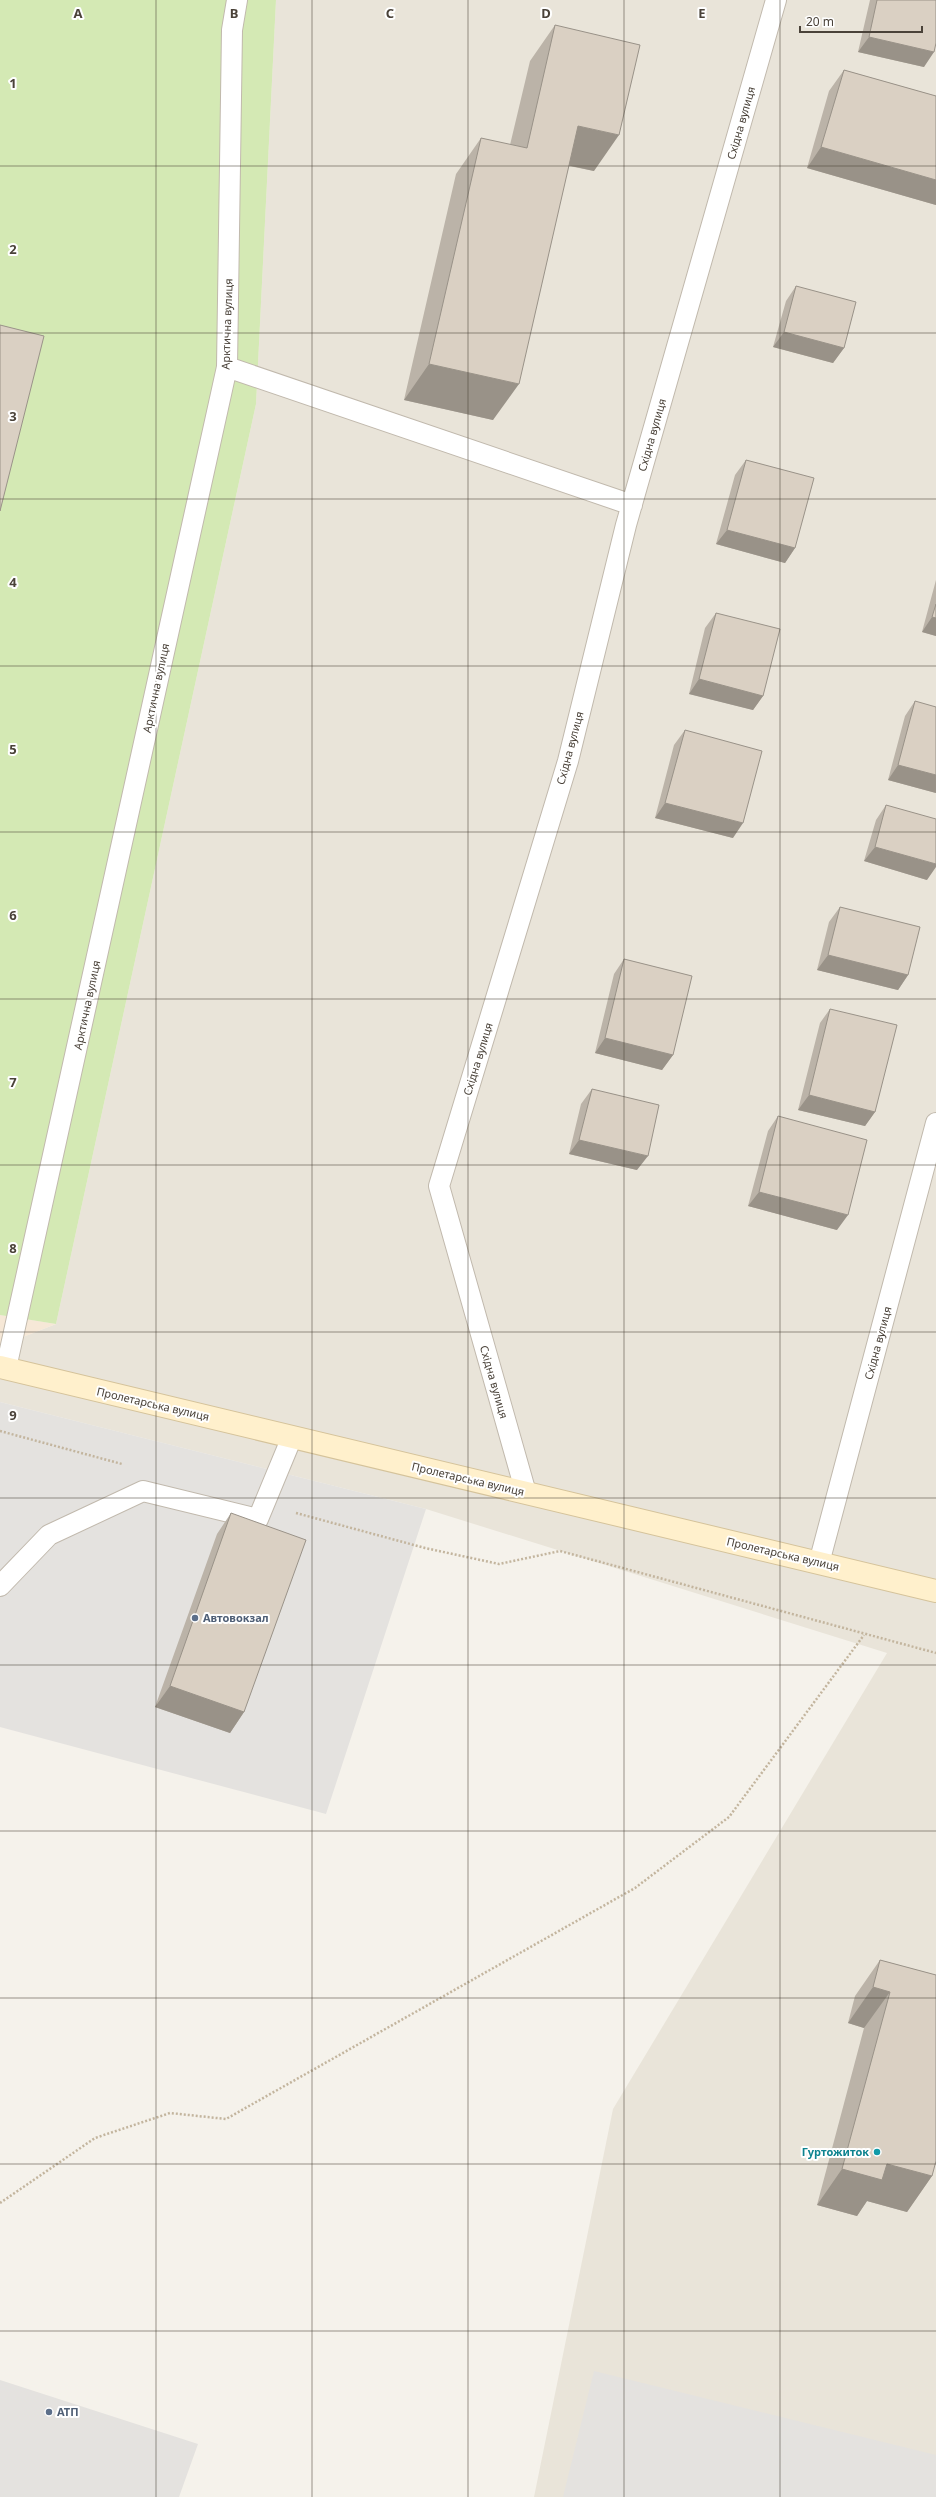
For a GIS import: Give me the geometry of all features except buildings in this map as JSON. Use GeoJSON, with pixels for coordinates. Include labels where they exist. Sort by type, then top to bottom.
{"type":"FeatureCollection","features":[{"type":"Feature","properties":{"kind":"street","name":"Пролетарська вулиця"},"geometry":{"type":"LineString","coordinates":[[3,1368],[936,1591]]}},
{"type":"Feature","properties":{"kind":"lane","name":"Арктична вулиця"},"geometry":{"type":"LineString","coordinates":[[3,1368],[227,367],[232,30],[237,0]]}},
{"type":"Feature","properties":{"kind":"lane","name":"Східна вулиця"},"geometry":{"type":"LineString","coordinates":[[526,1493],[439,1186],[568,761],[632,505],[776,0]]}},
{"type":"Feature","properties":{"kind":"lane"},"geometry":{"type":"LineString","coordinates":[[227,367],[632,505]]}},
{"type":"Feature","properties":{"kind":"lane","name":"Східна вулиця"},"geometry":{"type":"LineString","coordinates":[[819,1563],[936,1123]]}},
{"type":"Feature","properties":{"kind":"lane"},"geometry":{"type":"LineString","coordinates":[[0,1586],[49,1535],[143,1491],[258,1519],[292,1437]]}},
{"type":"Feature","properties":{"kind":"path"},"geometry":{"type":"LineString","coordinates":[[0,1431],[128,1466]]}},
{"type":"Feature","properties":{"kind":"path"},"geometry":{"type":"LineString","coordinates":[[264,1504],[426,1548],[499,1564],[560,1550],[864,1635],[936,1653]]}},
{"type":"Feature","properties":{"kind":"path"},"geometry":{"type":"LineString","coordinates":[[0,2203],[95,2138],[170,2113],[226,2119],[635,1888],[729,1816],[864,1635]]}},
{"type":"Feature","properties":{"kind":"shaded area"},"geometry":{"type":"Polygon","coordinates":[[[276,0],[936,0],[936,2497],[534,2497],[613,2109],[887,1653],[426,1509],[0,1402],[0,1346],[56,1324],[256,404],[276,0]]]}},
{"type":"Feature","properties":{"kind":"shaded area"},"geometry":{"type":"Polygon","coordinates":[[[0,1315],[56,1324],[0,1346],[0,1315]]]}},
{"type":"Feature","properties":{"kind":"shaded area","name":"Автовокзал"},"geometry":{"type":"Polygon","coordinates":[[[0,1402],[426,1509],[326,1814],[0,1727],[0,1402]]]}},
{"type":"Feature","properties":{"kind":"shaded area"},"geometry":{"type":"Polygon","coordinates":[[[594,2371],[936,2455],[936,2497],[563,2497],[594,2371]]]}},
{"type":"Feature","properties":{"kind":"shaded area","name":"АТП"},"geometry":{"type":"Polygon","coordinates":[[[0,2380],[198,2444],[179,2497],[0,2497],[0,2380]]]}},
{"type":"Feature","properties":{"kind":"green space"},"geometry":{"type":"Polygon","coordinates":[[[0,0],[276,0],[256,404],[56,1324],[0,1315],[0,0]]]}},
{"type":"Feature","properties":{"kind":"place","name":"Автовокзал"},"geometry":{"type":"Point","coordinates":[195,1618]}},
{"type":"Feature","properties":{"kind":"place","name":"Гуртожиток"},"geometry":{"type":"Point","coordinates":[877,2152]}},
{"type":"Feature","properties":{"kind":"place","name":"АТП"},"geometry":{"type":"Point","coordinates":[49,2412]}}]}
